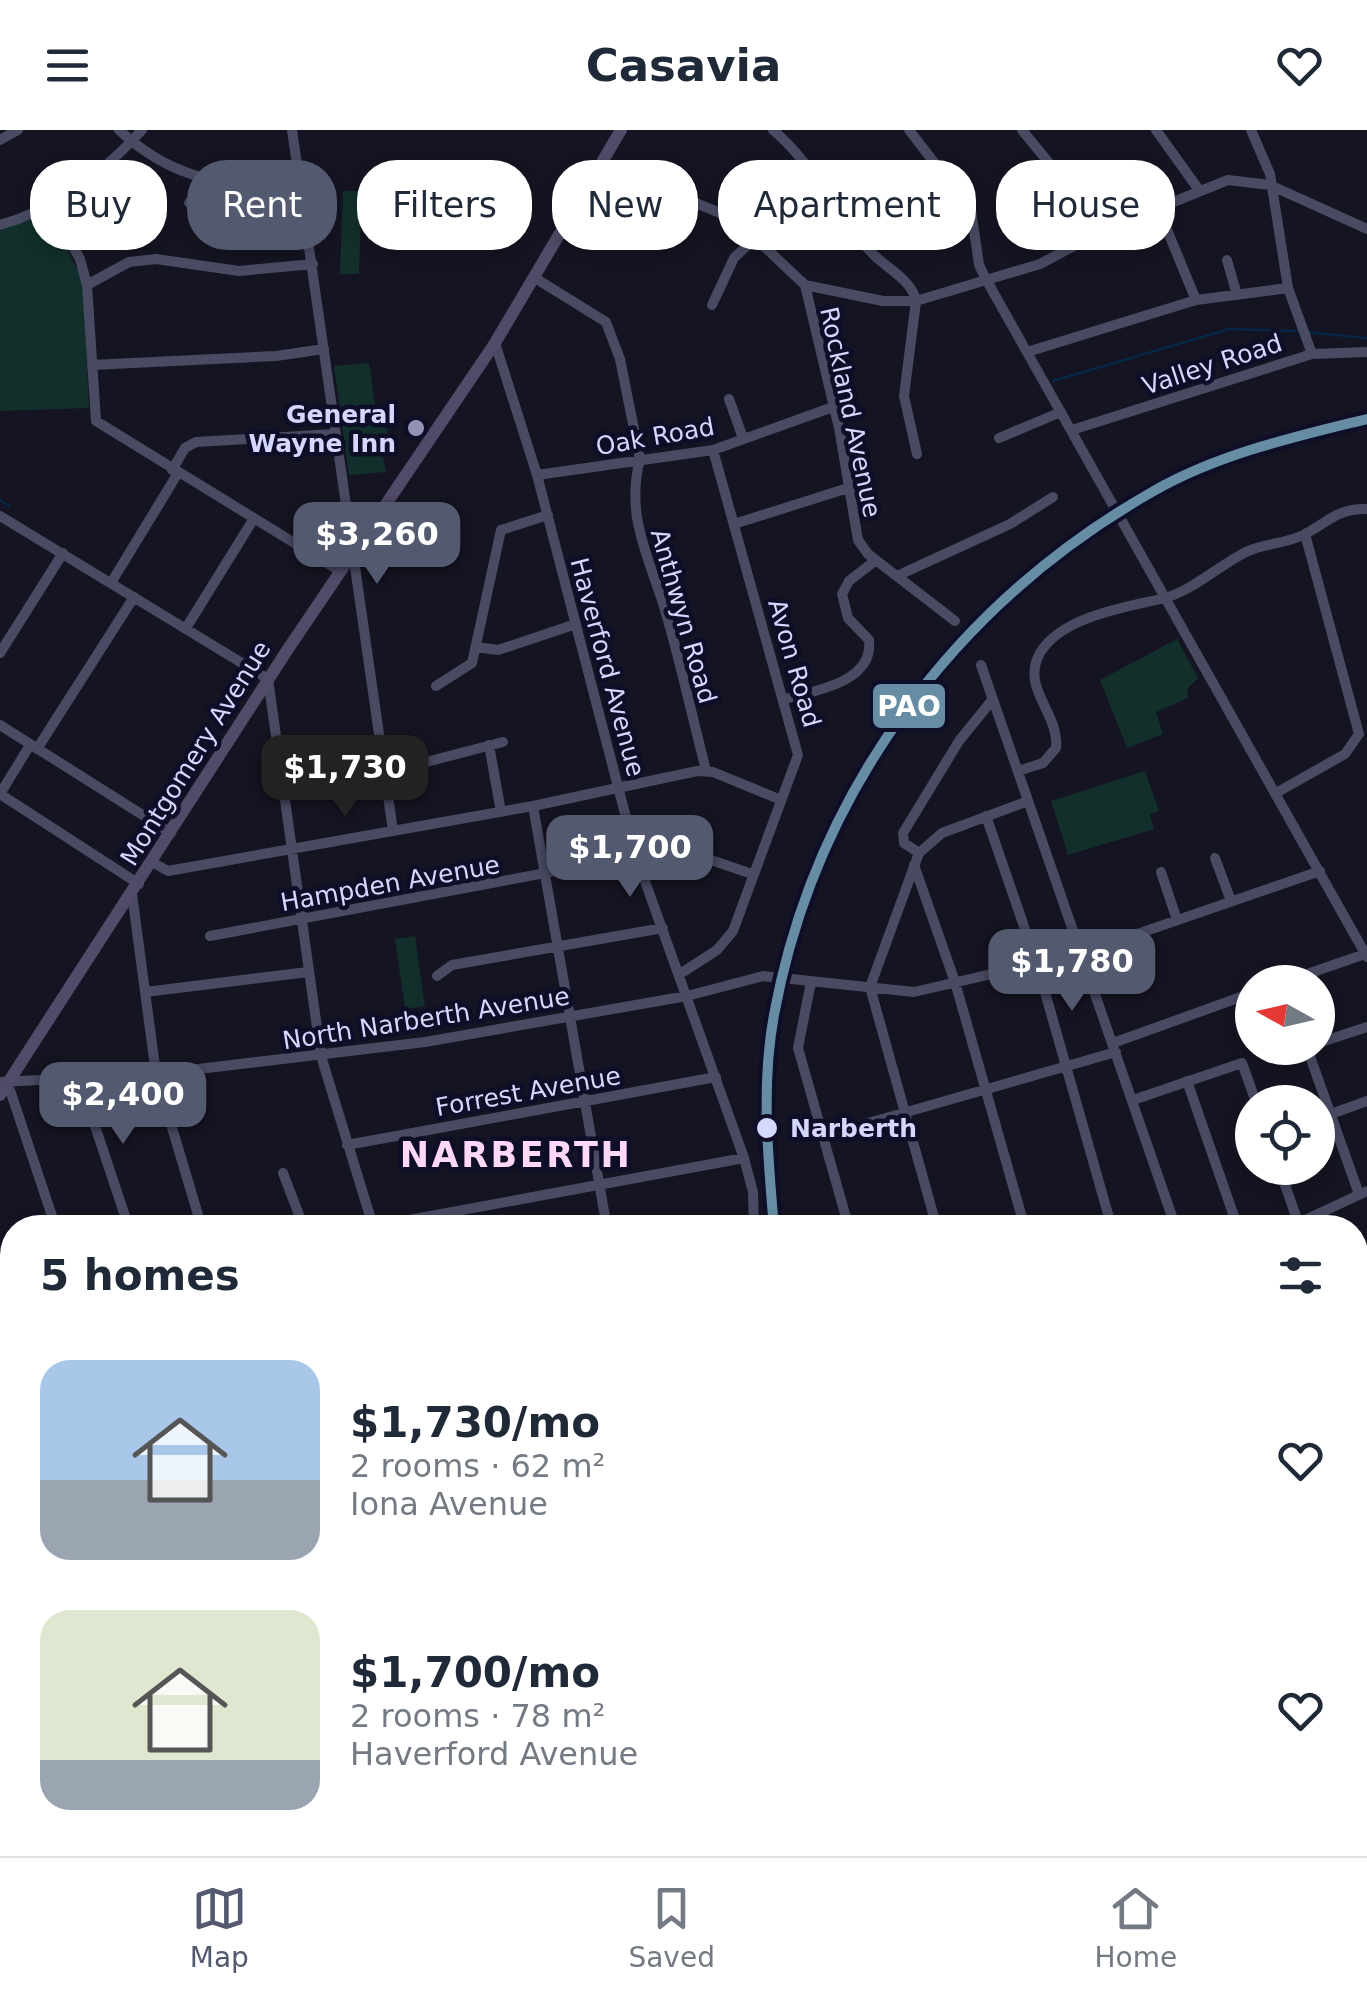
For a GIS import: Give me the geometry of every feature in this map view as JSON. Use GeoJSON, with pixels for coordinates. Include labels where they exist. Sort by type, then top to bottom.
{"type":"FeatureCollection","features":[{"type":"Feature","properties":{"kind":"main road","name":"Montgomery Avenue"},"geometry":{"type":"LineString","coordinates":[[605,160],[621,130]]}},
{"type":"Feature","properties":{"kind":"main road","name":"Montgomery Avenue"},"geometry":{"type":"LineString","coordinates":[[4,1086],[268,679],[495,343],[552,249]]}},
{"type":"Feature","properties":{"kind":"street"},"geometry":{"type":"LineString","coordinates":[[0,140],[18,130]]}},
{"type":"Feature","properties":{"kind":"street"},"geometry":{"type":"LineString","coordinates":[[119,130],[159,163],[187,174]]}},
{"type":"Feature","properties":{"kind":"street"},"geometry":{"type":"LineString","coordinates":[[113,160],[142,130]]}},
{"type":"Feature","properties":{"kind":"street"},"geometry":{"type":"LineString","coordinates":[[292,130],[297,160]]}},
{"type":"Feature","properties":{"kind":"street"},"geometry":{"type":"LineString","coordinates":[[773,130],[817,176],[867,248],[913,289],[916,301],[904,396],[918,454]]}},
{"type":"Feature","properties":{"kind":"street"},"geometry":{"type":"LineString","coordinates":[[909,130],[972,210],[979,265],[987,281],[1366,956],[1335,966]]}},
{"type":"Feature","properties":{"kind":"street"},"geometry":{"type":"LineString","coordinates":[[1022,130],[1047,160]]}},
{"type":"Feature","properties":{"kind":"street"},"geometry":{"type":"LineString","coordinates":[[1156,130],[1199,190]]}},
{"type":"Feature","properties":{"kind":"street"},"geometry":{"type":"LineString","coordinates":[[1251,130],[1267,164],[1288,288],[1312,354]]}},
{"type":"Feature","properties":{"kind":"street"},"geometry":{"type":"LineString","coordinates":[[1254,180],[1262,176],[1267,164]]}},
{"type":"Feature","properties":{"kind":"street"},"geometry":{"type":"LineString","coordinates":[[1175,201],[1228,180],[1254,180],[1367,228]]}},
{"type":"Feature","properties":{"kind":"street"},"geometry":{"type":"LineString","coordinates":[[0,225],[30,213]]}},
{"type":"Feature","properties":{"kind":"street"},"geometry":{"type":"LineString","coordinates":[[1175,249],[1196,300]]}},
{"type":"Feature","properties":{"kind":"street"},"geometry":{"type":"LineString","coordinates":[[75,250],[87,285],[96,421],[340,571]]}},
{"type":"Feature","properties":{"kind":"street"},"geometry":{"type":"LineString","coordinates":[[311,250],[393,831]]}},
{"type":"Feature","properties":{"kind":"street"},"geometry":{"type":"LineString","coordinates":[[712,305],[734,258],[743,250]]}},
{"type":"Feature","properties":{"kind":"street"},"geometry":{"type":"LineString","coordinates":[[769,250],[806,285],[869,299],[916,301],[1040,264],[1066,250]]}},
{"type":"Feature","properties":{"kind":"street"},"geometry":{"type":"LineString","coordinates":[[87,285],[129,262],[156,259],[239,271],[313,264]]}},
{"type":"Feature","properties":{"kind":"street"},"geometry":{"type":"LineString","coordinates":[[1227,260],[1237,295]]}},
{"type":"Feature","properties":{"kind":"street","name":"Anthwyn Road"},"geometry":{"type":"LineString","coordinates":[[535,278],[606,322],[620,359],[640,459],[635,478],[635,522],[664,608],[706,770]]}},
{"type":"Feature","properties":{"kind":"street","name":"Rockland Avenue"},"geometry":{"type":"LineString","coordinates":[[806,285],[858,540],[876,560],[955,620]]}},
{"type":"Feature","properties":{"kind":"street"},"geometry":{"type":"LineString","coordinates":[[1028,352],[1196,300],[1288,288]]}},
{"type":"Feature","properties":{"kind":"street","name":"Haverford Avenue"},"geometry":{"type":"LineString","coordinates":[[495,343],[538,476],[636,856],[744,1158],[753,1192],[754,1215]]}},
{"type":"Feature","properties":{"kind":"street"},"geometry":{"type":"LineString","coordinates":[[92,365],[276,356],[324,349]]}},
{"type":"Feature","properties":{"kind":"street","name":"Valley Road"},"geometry":{"type":"LineString","coordinates":[[1072,430],[1312,354],[1367,352]]}},
{"type":"Feature","properties":{"kind":"street"},"geometry":{"type":"LineString","coordinates":[[729,399],[743,438]]}},
{"type":"Feature","properties":{"kind":"street","name":"Oak Road"},"geometry":{"type":"LineString","coordinates":[[538,476],[713,450],[833,407]]}},
{"type":"Feature","properties":{"kind":"street"},"geometry":{"type":"LineString","coordinates":[[999,438],[1061,412]]}},
{"type":"Feature","properties":{"kind":"street"},"geometry":{"type":"LineString","coordinates":[[111,583],[185,448],[196,442],[335,434]]}},
{"type":"Feature","properties":{"kind":"street","name":"Avon Road"},"geometry":{"type":"LineString","coordinates":[[680,974],[717,950],[734,931],[798,755],[713,450]]}},
{"type":"Feature","properties":{"kind":"street"},"geometry":{"type":"LineString","coordinates":[[734,524],[848,488]]}},
{"type":"Feature","properties":{"kind":"street"},"geometry":{"type":"LineString","coordinates":[[899,575],[1010,524],[1053,496]]}},
{"type":"Feature","properties":{"kind":"street"},"geometry":{"type":"LineString","coordinates":[[1018,771],[1043,763],[1056,748],[1056,730],[1036,687],[1036,665],[1045,647],[1102,612],[1166,598],[1248,551],[1305,534],[1341,511],[1367,508]]}},
{"type":"Feature","properties":{"kind":"street"},"geometry":{"type":"LineString","coordinates":[[436,686],[468,669],[501,530],[548,515]]}},
{"type":"Feature","properties":{"kind":"street"},"geometry":{"type":"LineString","coordinates":[[0,516],[268,679],[320,1056],[366,1215]]}},
{"type":"Feature","properties":{"kind":"street"},"geometry":{"type":"LineString","coordinates":[[186,628],[253,520]]}},
{"type":"Feature","properties":{"kind":"street"},"geometry":{"type":"LineString","coordinates":[[1276,793],[1362,742],[1360,722],[1305,534]]}},
{"type":"Feature","properties":{"kind":"street"},"geometry":{"type":"LineString","coordinates":[[0,653],[63,553]]}},
{"type":"Feature","properties":{"kind":"street"},"geometry":{"type":"LineString","coordinates":[[785,699],[844,681],[866,660],[870,640],[848,618],[842,594],[849,581],[876,560]]}},
{"type":"Feature","properties":{"kind":"street"},"geometry":{"type":"LineString","coordinates":[[134,596],[0,794],[135,889],[156,1074],[198,1215]]}},
{"type":"Feature","properties":{"kind":"street"},"geometry":{"type":"LineString","coordinates":[[476,648],[498,650],[576,624]]}},
{"type":"Feature","properties":{"kind":"street"},"geometry":{"type":"LineString","coordinates":[[981,665],[1172,1215]]}},
{"type":"Feature","properties":{"kind":"street"},"geometry":{"type":"LineString","coordinates":[[919,852],[904,843],[903,833],[960,741],[993,699]]}},
{"type":"Feature","properties":{"kind":"street"},"geometry":{"type":"LineString","coordinates":[[0,725],[170,834]]}},
{"type":"Feature","properties":{"kind":"street"},"geometry":{"type":"LineString","coordinates":[[282,780],[383,767],[503,742]]}},
{"type":"Feature","properties":{"kind":"street"},"geometry":{"type":"LineString","coordinates":[[489,744],[501,812]]}},
{"type":"Feature","properties":{"kind":"street"},"geometry":{"type":"LineString","coordinates":[[152,862],[168,871],[619,790],[706,770],[782,800]]}},
{"type":"Feature","properties":{"kind":"street"},"geometry":{"type":"LineString","coordinates":[[933,1215],[870,987],[919,852],[942,833],[1028,801]]}},
{"type":"Feature","properties":{"kind":"street"},"geometry":{"type":"LineString","coordinates":[[532,806],[605,1215]]}},
{"type":"Feature","properties":{"kind":"street"},"geometry":{"type":"LineString","coordinates":[[986,816],[1037,964],[1108,1215]]}},
{"type":"Feature","properties":{"kind":"street","name":"Hampden Avenue"},"geometry":{"type":"LineString","coordinates":[[210,936],[636,856]]}},
{"type":"Feature","properties":{"kind":"street"},"geometry":{"type":"LineString","coordinates":[[1215,858],[1231,901]]}},
{"type":"Feature","properties":{"kind":"street"},"geometry":{"type":"LineString","coordinates":[[642,874],[708,859],[752,874]]}},
{"type":"Feature","properties":{"kind":"street"},"geometry":{"type":"LineString","coordinates":[[913,864],[955,982],[1021,1215]]}},
{"type":"Feature","properties":{"kind":"street"},"geometry":{"type":"LineString","coordinates":[[844,1215],[798,1048],[806,981],[914,992],[1082,953],[1320,870]]}},
{"type":"Feature","properties":{"kind":"street"},"geometry":{"type":"LineString","coordinates":[[1161,872],[1177,920]]}},
{"type":"Feature","properties":{"kind":"street"},"geometry":{"type":"LineString","coordinates":[[437,976],[452,966],[662,928]]}},
{"type":"Feature","properties":{"kind":"street"},"geometry":{"type":"LineString","coordinates":[[146,992],[308,972]]}},
{"type":"Feature","properties":{"kind":"street","name":"North Narberth Avenue"},"geometry":{"type":"LineString","coordinates":[[4,1086],[320,1056],[687,996],[775,975],[806,981]]}},
{"type":"Feature","properties":{"kind":"street"},"geometry":{"type":"LineString","coordinates":[[823,1136],[1066,1066],[1235,1001]]}},
{"type":"Feature","properties":{"kind":"street"},"geometry":{"type":"LineString","coordinates":[[1335,1037],[1367,1026]]}},
{"type":"Feature","properties":{"kind":"street"},"geometry":{"type":"LineString","coordinates":[[1132,1100],[1242,1063],[1250,1085]]}},
{"type":"Feature","properties":{"kind":"street","name":"Forrest Avenue"},"geometry":{"type":"LineString","coordinates":[[347,1144],[716,1076]]}},
{"type":"Feature","properties":{"kind":"street"},"geometry":{"type":"LineString","coordinates":[[80,1078],[125,1215]]}},
{"type":"Feature","properties":{"kind":"street"},"geometry":{"type":"LineString","coordinates":[[1187,1081],[1233,1215]]}},
{"type":"Feature","properties":{"kind":"street"},"geometry":{"type":"LineString","coordinates":[[4,1086],[51,1215]]}},
{"type":"Feature","properties":{"kind":"street"},"geometry":{"type":"LineString","coordinates":[[1335,1113],[1367,1101]]}},
{"type":"Feature","properties":{"kind":"street"},"geometry":{"type":"LineString","coordinates":[[1314,1215],[1363,1192],[1335,1124]]}},
{"type":"Feature","properties":{"kind":"street"},"geometry":{"type":"LineString","coordinates":[[437,1215],[744,1158]]}},
{"type":"Feature","properties":{"kind":"street"},"geometry":{"type":"LineString","coordinates":[[283,1173],[299,1215]]}},
{"type":"Feature","properties":{"kind":"street"},"geometry":{"type":"LineString","coordinates":[[1283,1185],[1291,1215]]}},
{"type":"Feature","properties":{"kind":"green space"},"geometry":{"type":"Polygon","coordinates":[[[343,191],[357,191],[359,274],[340,274],[343,191]]]}},
{"type":"Feature","properties":{"kind":"green space"},"geometry":{"type":"Polygon","coordinates":[[[30,218],[30,250],[67,250],[83,280],[89,408],[0,411],[0,231],[30,218]]]}},
{"type":"Feature","properties":{"kind":"green space"},"geometry":{"type":"Polygon","coordinates":[[[369,363],[378,425],[387,429],[389,438],[380,440],[386,472],[349,475],[334,366],[369,363]]]}},
{"type":"Feature","properties":{"kind":"green space"},"geometry":{"type":"Polygon","coordinates":[[[1177,639],[1198,678],[1187,689],[1188,698],[1156,712],[1163,734],[1127,748],[1100,680],[1177,639]]]}},
{"type":"Feature","properties":{"kind":"green space"},"geometry":{"type":"Polygon","coordinates":[[[1145,771],[1159,811],[1150,814],[1154,829],[1068,855],[1051,801],[1145,771]]]}},
{"type":"Feature","properties":{"kind":"green space"},"geometry":{"type":"Polygon","coordinates":[[[415,936],[425,1006],[405,1009],[395,939],[415,936]]]}},
{"type":"Feature","properties":{"kind":"waterway"},"geometry":{"type":"LineString","coordinates":[[1053,381],[1229,329],[1299,331]]}},
{"type":"Feature","properties":{"kind":"waterway"},"geometry":{"type":"LineString","coordinates":[[1307,332],[1367,338]]}},
{"type":"Feature","properties":{"kind":"waterway"},"geometry":{"type":"LineString","coordinates":[[0,500],[9,506]]}},
{"type":"Feature","properties":{"kind":"transit line","name":"PAO"},"geometry":{"type":"LineString","coordinates":[[773,1215],[767,1122],[770,1041],[794,933],[823,855],[860,781],[904,712],[957,648],[1016,590],[1081,537],[1152,492],[1230,457],[1367,419]]}},
{"type":"Feature","properties":{"kind":"place","name":"General Wayne Inn"},"geometry":{"type":"Point","coordinates":[416,428]}},
{"type":"Feature","properties":{"kind":"place","name":"Narberth"},"geometry":{"type":"Point","coordinates":[767,1128]}},
{"type":"Feature","properties":{"kind":"district","name":"NARBERTH"},"geometry":{"type":"Point","coordinates":[516,1155]}}]}
